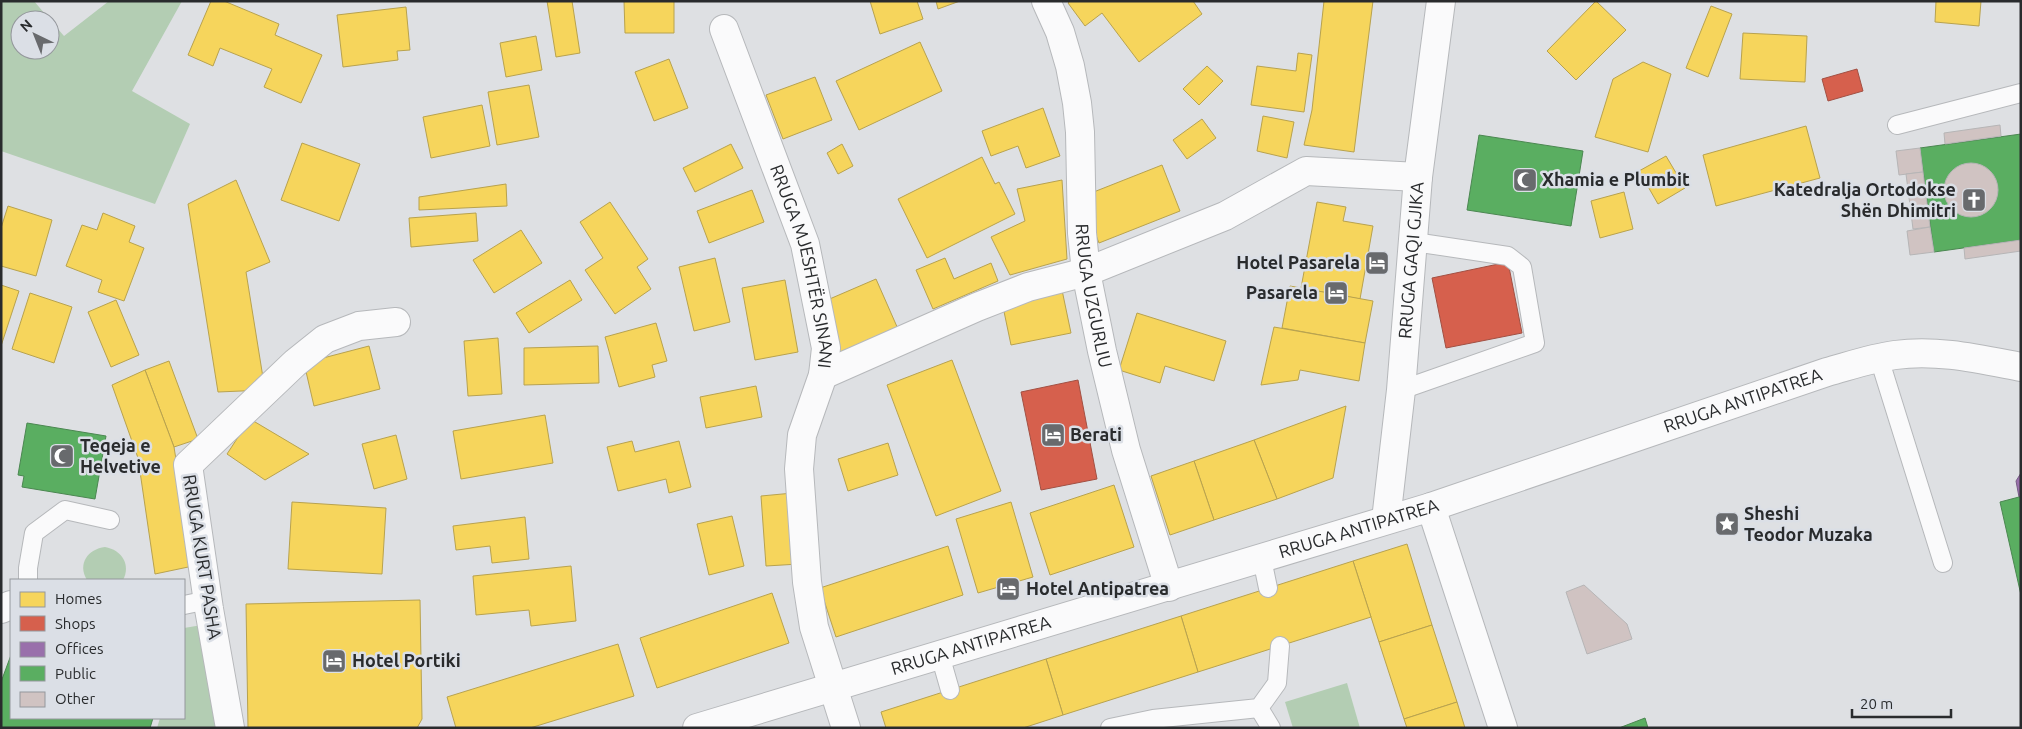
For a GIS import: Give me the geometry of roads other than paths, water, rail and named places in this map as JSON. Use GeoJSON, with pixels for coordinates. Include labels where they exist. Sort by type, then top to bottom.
{"type":"FeatureCollection","features":[{"type":"Feature","properties":{"kind":"street","name":"RRUGA UZGURLIU"},"geometry":{"type":"LineString","coordinates":[[1046,1],[1060,32],[1070,66],[1077,103],[1080,132],[1082,233],[1086,272],[1102,351],[1126,450],[1169,587]]}},
{"type":"Feature","properties":{"kind":"street","name":"RRUGA GAQI GJIKA"},"geometry":{"type":"LineString","coordinates":[[1386,520],[1401,390],[1418,177],[1440,1]]}},
{"type":"Feature","properties":{"kind":"street","name":"RRUGA MJESHTËR SINANI"},"geometry":{"type":"LineString","coordinates":[[724,29],[806,244],[826,348],[823,375],[802,435],[798,469],[807,582],[814,627],[846,728]]}},
{"type":"Feature","properties":{"kind":"street"},"geometry":{"type":"LineString","coordinates":[[823,375],[994,300],[1028,287],[1086,272],[1224,216],[1306,171],[1418,177]]}},
{"type":"Feature","properties":{"kind":"street","name":"RRUGA KURT PASHA"},"geometry":{"type":"LineString","coordinates":[[230,728],[196,602],[188,465],[295,363],[326,339],[359,326],[396,322]]}},
{"type":"Feature","properties":{"kind":"street","name":"RRUGA ANTIPATREA"},"geometry":{"type":"LineString","coordinates":[[697,728],[1431,507],[1827,372],[1894,355],[1949,354],[2021,367]]}},
{"type":"Feature","properties":{"kind":"street"},"geometry":{"type":"LineString","coordinates":[[1431,507],[1503,728]]}},
{"type":"Feature","properties":{"kind":"lane"},"geometry":{"type":"LineString","coordinates":[[1897,125],[2021,93]]}},
{"type":"Feature","properties":{"kind":"lane"},"geometry":{"type":"LineString","coordinates":[[1401,390],[1535,343],[1522,267],[1508,256],[1414,242]]}},
{"type":"Feature","properties":{"kind":"lane"},"geometry":{"type":"LineString","coordinates":[[1879,358],[1943,563]]}},
{"type":"Feature","properties":{"kind":"lane"},"geometry":{"type":"LineString","coordinates":[[28,579],[34,533],[65,510],[110,520]]}},
{"type":"Feature","properties":{"kind":"lane"},"geometry":{"type":"LineString","coordinates":[[1262,558],[1268,588]]}},
{"type":"Feature","properties":{"kind":"lane"},"geometry":{"type":"LineString","coordinates":[[1110,728],[1153,719],[1177,722],[1259,708],[1277,683],[1280,646]]}},
{"type":"Feature","properties":{"kind":"lane"},"geometry":{"type":"LineString","coordinates":[[940,655],[950,690]]}},
{"type":"Feature","properties":{"kind":"lane"},"geometry":{"type":"LineString","coordinates":[[1259,708],[1271,728]]}},
{"type":"Feature","properties":{"kind":"place","name":"Xhamia e Plumbit"},"geometry":{"type":"Point","coordinates":[1525,180]}},
{"type":"Feature","properties":{"kind":"place","name":"Katedralja Ortodokse Shën Dhimitri"},"geometry":{"type":"Point","coordinates":[1974,200]}},
{"type":"Feature","properties":{"kind":"place","name":"Hotel Pasarela"},"geometry":{"type":"Point","coordinates":[1377,263]}},
{"type":"Feature","properties":{"kind":"place","name":"Pasarela"},"geometry":{"type":"Point","coordinates":[1336,293]}},
{"type":"Feature","properties":{"kind":"place","name":"Berati"},"geometry":{"type":"Point","coordinates":[1053,435]}},
{"type":"Feature","properties":{"kind":"place","name":"Teqeja e Helvetive"},"geometry":{"type":"Point","coordinates":[62,456]}},
{"type":"Feature","properties":{"kind":"place","name":"Sheshi Teodor Muzaka"},"geometry":{"type":"Point","coordinates":[1727,524]}},
{"type":"Feature","properties":{"kind":"place","name":"Hotel Antipatrea"},"geometry":{"type":"Point","coordinates":[1008,589]}},
{"type":"Feature","properties":{"kind":"place","name":"Hotel Portiki"},"geometry":{"type":"Point","coordinates":[334,661]}}]}
